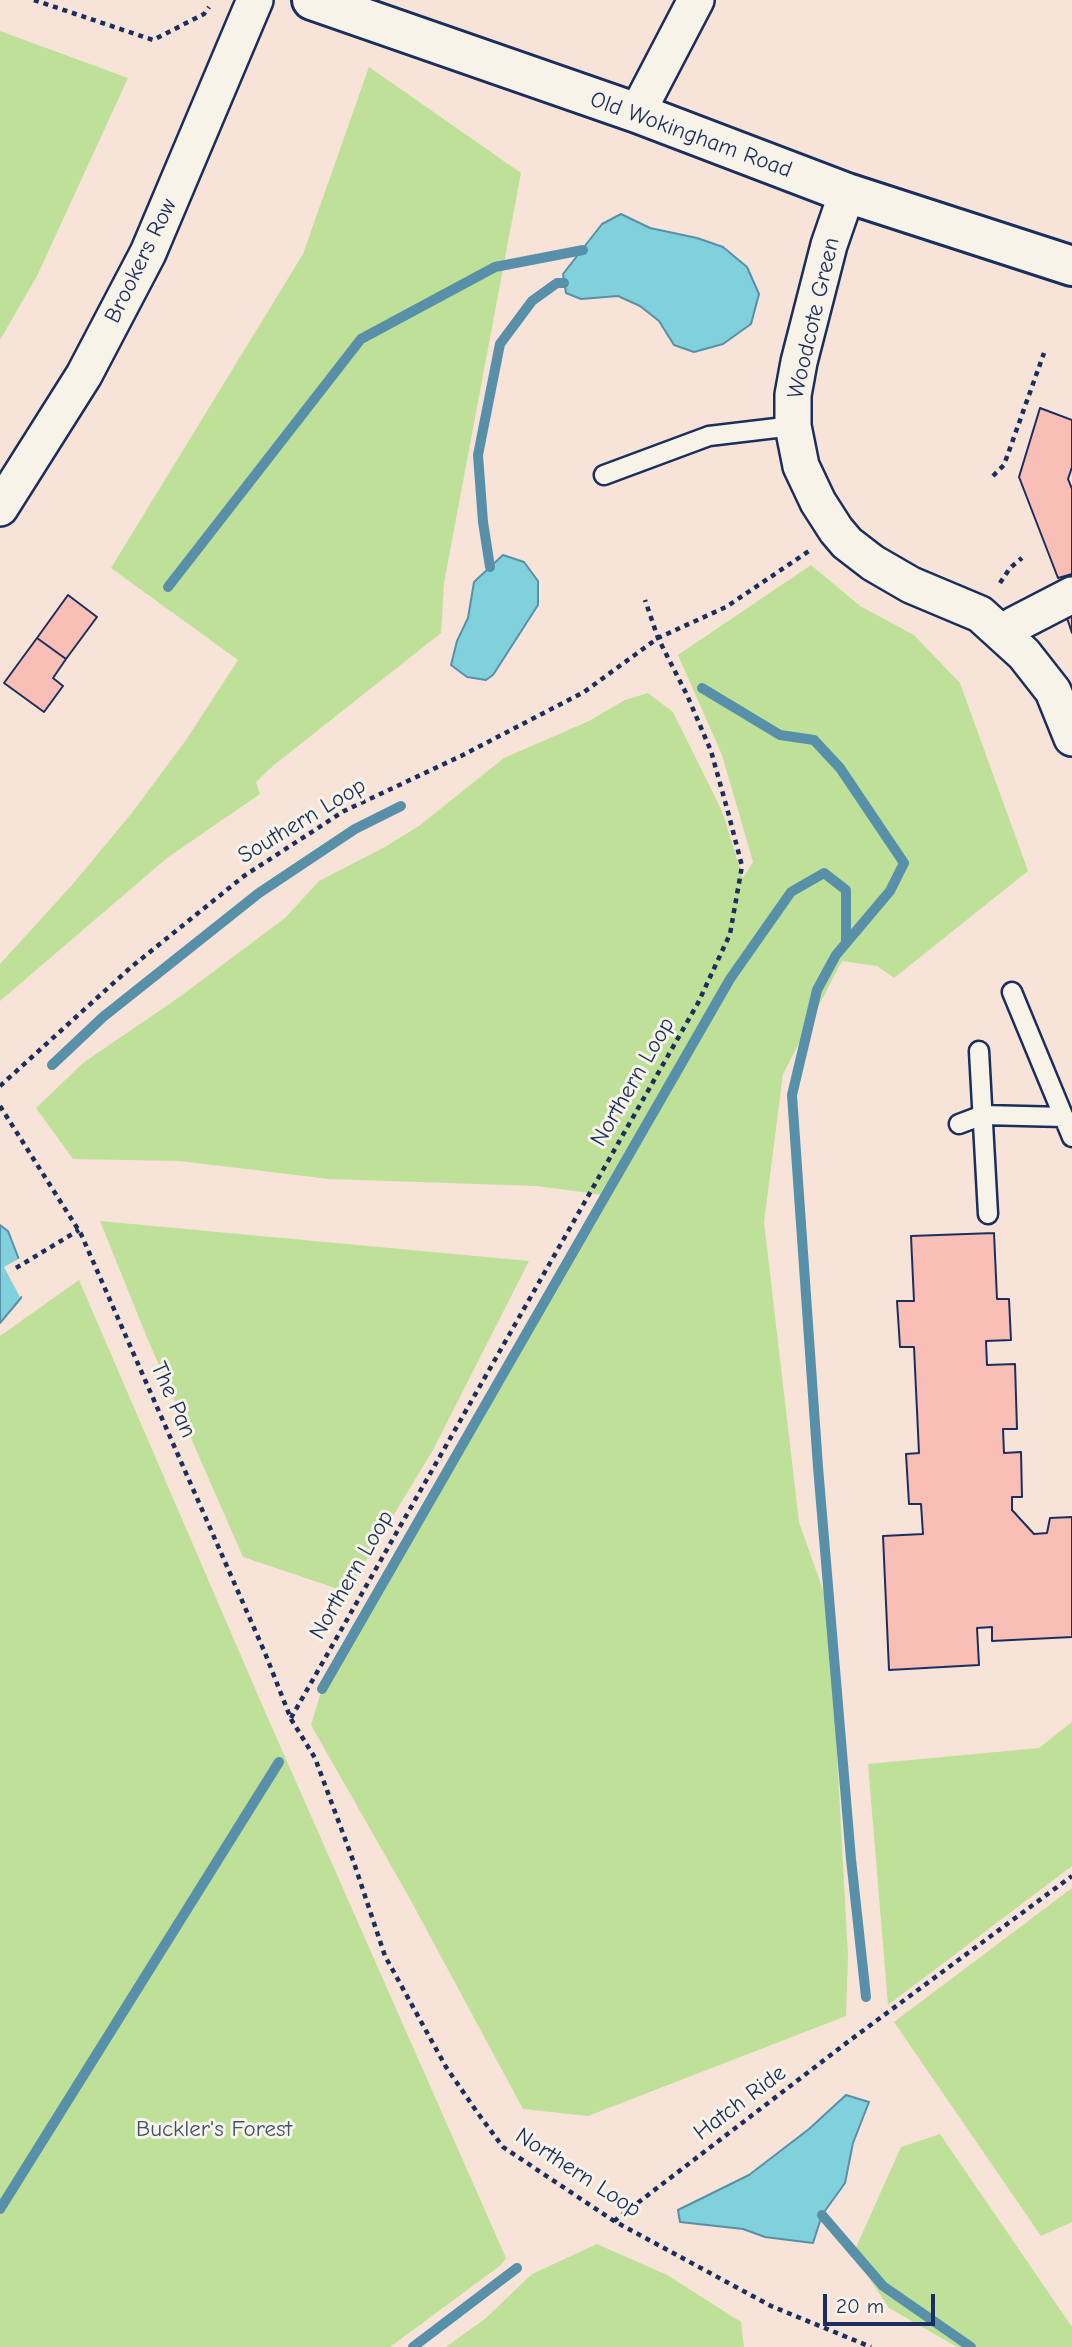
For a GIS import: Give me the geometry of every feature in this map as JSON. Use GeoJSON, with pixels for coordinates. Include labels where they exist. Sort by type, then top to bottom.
{"type":"FeatureCollection","features":[{"type":"Feature","properties":{"kind":"street","name":"Brookers Row"},"geometry":{"type":"LineString","coordinates":[[0,508],[85,375],[148,253],[255,0]]}},
{"type":"Feature","properties":{"kind":"street","name":"Old Wokingham Road"},"geometry":{"type":"LineString","coordinates":[[312,0],[637,113],[847,193],[1071,261]]}},
{"type":"Feature","properties":{"kind":"street"},"geometry":{"type":"LineString","coordinates":[[637,113],[696,0]]}},
{"type":"Feature","properties":{"kind":"street","name":"Woodcote Green"},"geometry":{"type":"LineString","coordinates":[[847,193],[830,245],[799,362],[793,396],[793,426],[801,466],[818,502],[847,543],[873,564],[911,585],[980,614],[1024,654],[1053,691],[1072,738]]}},
{"type":"Feature","properties":{"kind":"street"},"geometry":{"type":"LineString","coordinates":[[1004,634],[1014,625],[1072,595]]}},
{"type":"Feature","properties":{"kind":"lane"},"geometry":{"type":"LineString","coordinates":[[604,475],[709,436],[793,426]]}},
{"type":"Feature","properties":{"kind":"lane"},"geometry":{"type":"LineString","coordinates":[[1013,992],[1072,1137]]}},
{"type":"Feature","properties":{"kind":"lane"},"geometry":{"type":"LineString","coordinates":[[979,1051],[988,1214]]}},
{"type":"Feature","properties":{"kind":"lane"},"geometry":{"type":"LineString","coordinates":[[959,1124],[983,1115],[1064,1118]]}},
{"type":"Feature","properties":{"kind":"path"},"geometry":{"type":"LineString","coordinates":[[34,0],[153,40],[204,14],[215,0]]}},
{"type":"Feature","properties":{"kind":"path"},"geometry":{"type":"LineString","coordinates":[[993,476],[1004,465],[1044,353]]}},
{"type":"Feature","properties":{"kind":"path","name":"Southern Loop"},"geometry":{"type":"LineString","coordinates":[[0,1086],[130,968],[244,876],[344,811],[461,756],[584,692],[658,638],[726,607],[807,552]]}},
{"type":"Feature","properties":{"kind":"path"},"geometry":{"type":"LineString","coordinates":[[997,587],[1010,568],[1022,558]]}},
{"type":"Feature","properties":{"kind":"path","name":"Northern Loop"},"geometry":{"type":"LineString","coordinates":[[645,600],[658,638],[687,695],[710,751],[742,866],[730,934],[698,1003],[290,1719],[315,1758],[386,1956],[446,2067],[503,2147],[614,2221],[771,2306],[871,2347]]}},
{"type":"Feature","properties":{"kind":"path","name":"The Pan"},"geometry":{"type":"LineString","coordinates":[[0,1106],[79,1230],[265,1653],[290,1719]]}},
{"type":"Feature","properties":{"kind":"path"},"geometry":{"type":"LineString","coordinates":[[16,1268],[79,1230]]}},
{"type":"Feature","properties":{"kind":"path","name":"Hatch Ride"},"geometry":{"type":"LineString","coordinates":[[614,2221],[1072,1876]]}},
{"type":"Feature","properties":{"kind":"green space"},"geometry":{"type":"Polygon","coordinates":[[[0,31],[128,78],[37,276],[0,340],[0,31]]]}},
{"type":"Feature","properties":{"kind":"green space"},"geometry":{"type":"Polygon","coordinates":[[[369,67],[521,173],[444,583],[441,633],[274,765],[256,782],[260,794],[167,858],[0,1001],[0,964],[72,885],[131,814],[186,740],[238,660],[111,568],[303,254],[369,67]]]}},
{"type":"Feature","properties":{"kind":"green space"},"geometry":{"type":"Polygon","coordinates":[[[811,565],[860,606],[914,635],[960,683],[1028,871],[894,978],[877,966],[842,961],[783,1074],[764,1222],[799,1522],[829,1607],[848,1956],[846,2016],[588,2116],[523,2109],[410,1899],[311,1725],[322,1689],[611,1196],[537,1186],[329,1179],[180,1161],[73,1159],[36,1108],[83,1063],[178,998],[285,918],[319,881],[419,826],[504,758],[589,721],[625,700],[648,693],[673,712],[722,811],[743,878],[753,862],[722,755],[678,655],[811,565]]]}},
{"type":"Feature","properties":{"kind":"green space"},"geometry":{"type":"Polygon","coordinates":[[[100,1221],[529,1261],[433,1450],[347,1592],[243,1557],[148,1340],[100,1221]]]}},
{"type":"Feature","properties":{"kind":"green space","name":"Buckler's Forest"},"geometry":{"type":"Polygon","coordinates":[[[79,1280],[263,1707],[506,2258],[501,2265],[390,2347],[0,2347],[0,1336],[79,1280]]]}},
{"type":"Feature","properties":{"kind":"green space"},"geometry":{"type":"Polygon","coordinates":[[[1072,1722],[1072,1866],[888,2005],[868,1764],[1039,1748],[1072,1722]]]}},
{"type":"Feature","properties":{"kind":"green space"},"geometry":{"type":"Polygon","coordinates":[[[1072,1888],[1072,2222],[1041,2236],[894,2022],[1072,1888]]]}},
{"type":"Feature","properties":{"kind":"green space"},"geometry":{"type":"Polygon","coordinates":[[[940,2134],[1072,2327],[1072,2347],[957,2347],[889,2308],[853,2254],[901,2147],[940,2134]]]}},
{"type":"Feature","properties":{"kind":"green space"},"geometry":{"type":"Polygon","coordinates":[[[597,2244],[667,2275],[741,2322],[744,2347],[446,2347],[486,2318],[532,2274],[597,2244]]]}},
{"type":"Feature","properties":{"kind":"water"},"geometry":{"type":"Polygon","coordinates":[[[621,214],[650,228],[697,238],[723,247],[747,267],[759,294],[751,324],[723,344],[694,352],[674,345],[659,321],[640,306],[618,296],[581,299],[566,293],[563,274],[602,224],[621,214]]]}},
{"type":"Feature","properties":{"kind":"water"},"geometry":{"type":"Polygon","coordinates":[[[503,555],[524,562],[538,581],[538,605],[493,675],[486,680],[467,677],[451,665],[457,641],[468,618],[474,582],[503,555]]]}},
{"type":"Feature","properties":{"kind":"water"},"geometry":{"type":"Polygon","coordinates":[[[0,1225],[8,1231],[20,1262],[22,1280],[21,1298],[0,1323],[0,1225]]]}},
{"type":"Feature","properties":{"kind":"water"},"geometry":{"type":"Polygon","coordinates":[[[846,2095],[869,2102],[853,2143],[845,2183],[822,2215],[813,2243],[765,2237],[743,2229],[680,2222],[678,2210],[749,2175],[809,2129],[846,2095]]]}},
{"type":"Feature","properties":{"kind":"pier"},"geometry":{"type":"Polygon","coordinates":[[[22,1257],[26,1280],[25,1294],[20,1297],[4,1267],[22,1257]]]}},
{"type":"Feature","properties":{"kind":"building"},"geometry":{"type":"Polygon","coordinates":[[[1040,408],[1072,420],[1072,467],[1068,479],[1072,489],[1072,574],[1058,578],[1019,477],[1040,408]]]}},
{"type":"Feature","properties":{"kind":"building"},"geometry":{"type":"Polygon","coordinates":[[[68,595],[97,617],[66,659],[37,638],[68,595]]]}},
{"type":"Feature","properties":{"kind":"building"},"geometry":{"type":"Polygon","coordinates":[[[1072,616],[1072,633],[1067,618],[1072,616]]]}},
{"type":"Feature","properties":{"kind":"building"},"geometry":{"type":"Polygon","coordinates":[[[37,638],[66,659],[53,678],[63,686],[44,712],[4,683],[37,638]]]}},
{"type":"Feature","properties":{"kind":"building"},"geometry":{"type":"Polygon","coordinates":[[[994,1233],[997,1299],[1009,1299],[1011,1340],[986,1341],[987,1365],[1015,1364],[1017,1429],[1003,1429],[1004,1453],[1021,1452],[1022,1497],[1012,1497],[1012,1510],[1034,1534],[1047,1533],[1050,1518],[1072,1517],[1072,1637],[992,1641],[992,1627],[977,1628],[979,1665],[889,1670],[883,1536],[923,1534],[921,1504],[909,1504],[906,1454],[919,1453],[914,1347],[900,1347],[897,1301],[914,1301],[911,1236],[994,1233]]]}},
{"type":"Feature","properties":{"kind":"waterway"},"geometry":{"type":"LineString","coordinates":[[168,587],[361,339],[495,267],[583,250]]}},
{"type":"Feature","properties":{"kind":"waterway"},"geometry":{"type":"LineString","coordinates":[[490,567],[483,522],[478,455],[500,344],[532,301],[557,283],[564,283]]}},
{"type":"Feature","properties":{"kind":"waterway"},"geometry":{"type":"LineString","coordinates":[[702,688],[780,735],[814,740],[840,768],[904,863],[890,891],[836,955],[817,990],[792,1095],[818,1467],[851,1859],[866,1997]]}},
{"type":"Feature","properties":{"kind":"waterway"},"geometry":{"type":"LineString","coordinates":[[52,1065],[103,1017],[259,893],[355,829],[401,806]]}},
{"type":"Feature","properties":{"kind":"waterway"},"geometry":{"type":"LineString","coordinates":[[322,1689],[730,979],[791,892],[824,873],[846,890],[846,943]]}},
{"type":"Feature","properties":{"kind":"waterway"},"geometry":{"type":"LineString","coordinates":[[0,2209],[279,1762]]}},
{"type":"Feature","properties":{"kind":"waterway"},"geometry":{"type":"LineString","coordinates":[[822,2215],[883,2286],[971,2347]]}},
{"type":"Feature","properties":{"kind":"waterway"},"geometry":{"type":"LineString","coordinates":[[413,2347],[517,2268]]}}]}
